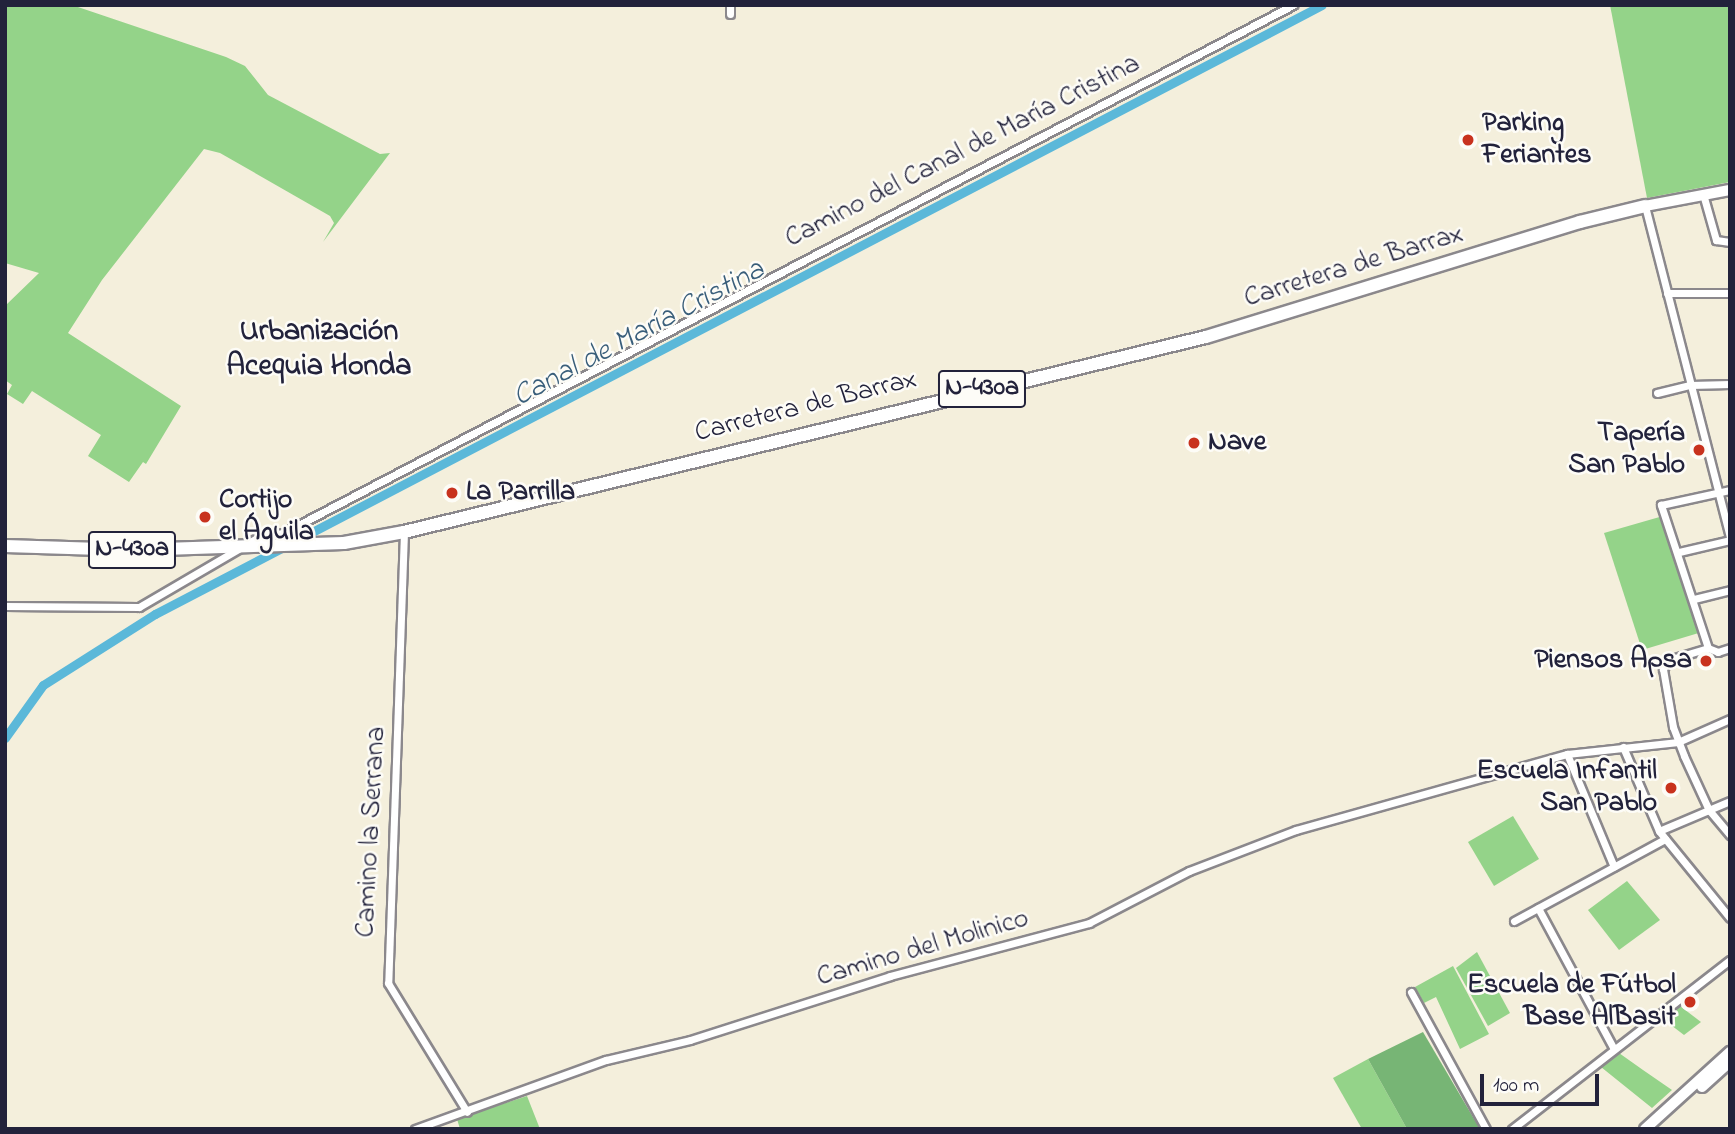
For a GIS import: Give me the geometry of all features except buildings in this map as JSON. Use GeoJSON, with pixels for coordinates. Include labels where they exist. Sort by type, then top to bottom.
{"type":"FeatureCollection","features":[{"type":"Feature","properties":{"kind":"highway","name":"Carretera de Barrax"},"geometry":{"type":"LineString","coordinates":[[5,546],[41,550],[260,546],[344,543],[404,532],[1206,337],[1580,222],[1645,206]]}},
{"type":"Feature","properties":{"kind":"main road"},"geometry":{"type":"LineString","coordinates":[[1645,206],[1730,190]]}},
{"type":"Feature","properties":{"kind":"main road"},"geometry":{"type":"LineString","coordinates":[[1656,1129],[1727,1064],[1730,1052]]}},
{"type":"Feature","properties":{"kind":"main road"},"geometry":{"type":"LineString","coordinates":[[1645,1129],[1727,1064]]}},
{"type":"Feature","properties":{"kind":"street","name":"Camino del Canal de María Cristina"},"geometry":{"type":"LineString","coordinates":[[5,606],[139,607],[242,546],[283,533],[1293,5]]}},
{"type":"Feature","properties":{"kind":"street"},"geometry":{"type":"LineString","coordinates":[[1703,194],[1713,236],[1730,242]]}},
{"type":"Feature","properties":{"kind":"street"},"geometry":{"type":"LineString","coordinates":[[1645,206],[1730,538],[1679,552]]}},
{"type":"Feature","properties":{"kind":"street"},"geometry":{"type":"LineString","coordinates":[[1667,293],[1730,293]]}},
{"type":"Feature","properties":{"kind":"street"},"geometry":{"type":"LineString","coordinates":[[1657,393],[1690,385],[1730,384]]}},
{"type":"Feature","properties":{"kind":"street"},"geometry":{"type":"LineString","coordinates":[[1708,648],[1679,552],[1661,505],[1718,490],[1730,490]]}},
{"type":"Feature","properties":{"kind":"street","name":"Camino la Serrana"},"geometry":{"type":"LineString","coordinates":[[404,532],[388,983],[467,1112]]}},
{"type":"Feature","properties":{"kind":"street"},"geometry":{"type":"LineString","coordinates":[[1694,599],[1730,590]]}},
{"type":"Feature","properties":{"kind":"street"},"geometry":{"type":"LineString","coordinates":[[1730,648],[1718,652],[1708,648],[1669,660],[1662,669],[1678,742],[1709,810],[1730,835]]}},
{"type":"Feature","properties":{"kind":"street","name":"Camino del Molinico"},"geometry":{"type":"LineString","coordinates":[[415,1129],[606,1060],[691,1040],[890,976],[1089,923],[1241,848],[1567,754],[1678,742],[1730,719]]}},
{"type":"Feature","properties":{"kind":"street"},"geometry":{"type":"LineString","coordinates":[[1623,747],[1659,831],[1730,918]]}},
{"type":"Feature","properties":{"kind":"street"},"geometry":{"type":"LineString","coordinates":[[1567,754],[1614,867]]}},
{"type":"Feature","properties":{"kind":"street"},"geometry":{"type":"LineString","coordinates":[[1659,831],[1730,801]]}},
{"type":"Feature","properties":{"kind":"street"},"geometry":{"type":"LineString","coordinates":[[1514,921],[1665,839]]}},
{"type":"Feature","properties":{"kind":"street"},"geometry":{"type":"LineString","coordinates":[[1538,908],[1614,1049]]}},
{"type":"Feature","properties":{"kind":"street"},"geometry":{"type":"LineString","coordinates":[[1512,1129],[1730,960]]}},
{"type":"Feature","properties":{"kind":"street"},"geometry":{"type":"LineString","coordinates":[[1411,992],[1486,1129]]}},
{"type":"Feature","properties":{"kind":"green space"},"geometry":{"type":"Polygon","coordinates":[[[5,5],[72,5],[226,57],[245,66],[268,95],[380,154],[390,153],[323,242],[334,223],[330,216],[220,153],[204,149],[102,280],[68,333],[181,406],[146,464],[143,462],[129,482],[88,456],[101,435],[32,391],[23,404],[7,394],[12,385],[5,380],[5,306],[39,273],[5,263],[5,5]]]}},
{"type":"Feature","properties":{"kind":"green space"},"geometry":{"type":"Polygon","coordinates":[[[1610,5],[1730,5],[1730,182],[1647,198],[1610,5]]]}},
{"type":"Feature","properties":{"kind":"green space"},"geometry":{"type":"Polygon","coordinates":[[[1663,516],[1702,632],[1642,650],[1604,533],[1663,516]]]}},
{"type":"Feature","properties":{"kind":"green space"},"geometry":{"type":"Polygon","coordinates":[[[1513,816],[1539,859],[1494,886],[1468,842],[1513,816]]]}},
{"type":"Feature","properties":{"kind":"green space"},"geometry":{"type":"Polygon","coordinates":[[[1627,881],[1660,920],[1619,950],[1588,910],[1627,881]]]}},
{"type":"Feature","properties":{"kind":"green space"},"geometry":{"type":"Polygon","coordinates":[[[1477,952],[1510,1013],[1488,1026],[1456,968],[1477,952]]]}},
{"type":"Feature","properties":{"kind":"green space"},"geometry":{"type":"Polygon","coordinates":[[[1453,966],[1489,1034],[1460,1049],[1436,997],[1424,1003],[1415,987],[1453,966]]]}},
{"type":"Feature","properties":{"kind":"green space"},"geometry":{"type":"Polygon","coordinates":[[[1680,1006],[1701,1022],[1684,1035],[1663,1019],[1680,1006]]]}},
{"type":"Feature","properties":{"kind":"green space"},"geometry":{"type":"Polygon","coordinates":[[[1423,1032],[1480,1129],[1407,1129],[1368,1059],[1423,1032]]]}},
{"type":"Feature","properties":{"kind":"green space"},"geometry":{"type":"Polygon","coordinates":[[[1619,1053],[1672,1090],[1652,1108],[1601,1067],[1619,1053]]]}},
{"type":"Feature","properties":{"kind":"green space"},"geometry":{"type":"Polygon","coordinates":[[[1368,1059],[1407,1129],[1362,1129],[1333,1078],[1368,1059]]]}},
{"type":"Feature","properties":{"kind":"green space"},"geometry":{"type":"Polygon","coordinates":[[[527,1096],[540,1129],[460,1129],[457,1119],[527,1096]]]}},
{"type":"Feature","properties":{"kind":"waterway","name":"Canal de María Cristina"},"geometry":{"type":"LineString","coordinates":[[5,738],[43,685],[155,614],[1322,5]]}},
{"type":"Feature","properties":{"kind":"place","name":"Parking Feriantes"},"geometry":{"type":"Point","coordinates":[1468,140]}},
{"type":"Feature","properties":{"kind":"place","name":"Nave"},"geometry":{"type":"Point","coordinates":[1194,443]}},
{"type":"Feature","properties":{"kind":"place","name":"Tapería San Pablo"},"geometry":{"type":"Point","coordinates":[1699,450]}},
{"type":"Feature","properties":{"kind":"place","name":"La Parrilla"},"geometry":{"type":"Point","coordinates":[452,493]}},
{"type":"Feature","properties":{"kind":"place","name":"Cortijo el Águila"},"geometry":{"type":"Point","coordinates":[205,517]}},
{"type":"Feature","properties":{"kind":"place","name":"Piensos Apsa"},"geometry":{"type":"Point","coordinates":[1706,661]}},
{"type":"Feature","properties":{"kind":"place","name":"Escuela Infantil San Pablo"},"geometry":{"type":"Point","coordinates":[1671,788]}},
{"type":"Feature","properties":{"kind":"place","name":"Escuela de Fútbol Base AlBasit"},"geometry":{"type":"Point","coordinates":[1690,1002]}},
{"type":"Feature","properties":{"kind":"district","name":"Urbanización Acequia Honda"},"geometry":{"type":"Point","coordinates":[319,349]}}]}
